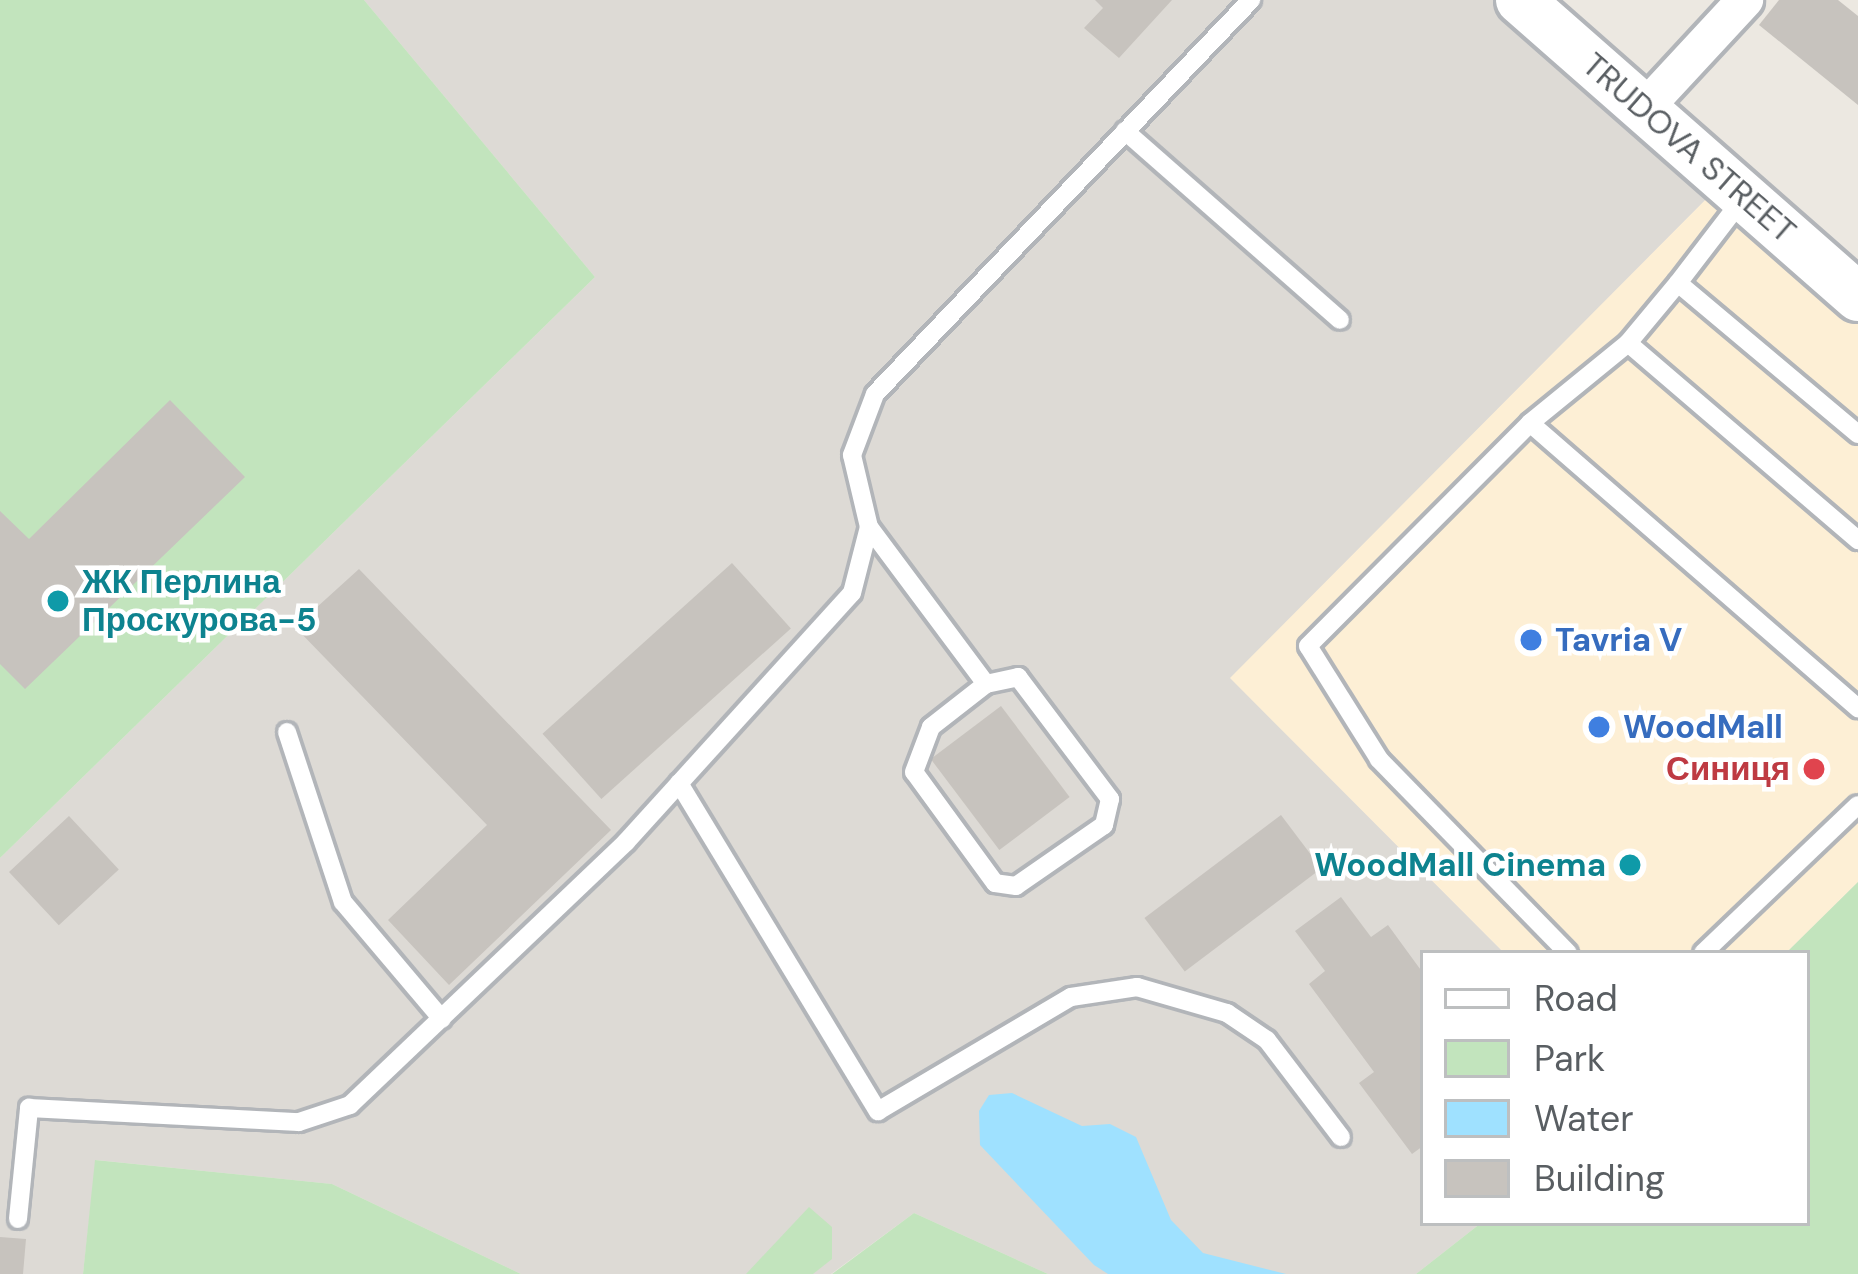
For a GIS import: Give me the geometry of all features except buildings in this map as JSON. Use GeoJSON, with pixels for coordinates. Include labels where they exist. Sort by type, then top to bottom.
{"type":"FeatureCollection","features":[{"type":"Feature","properties":{"kind":"main road","name":"TRUDOVA STREET"},"geometry":{"type":"LineString","coordinates":[[1520,0],[1858,297]]}},
{"type":"Feature","properties":{"kind":"street"},"geometry":{"type":"LineString","coordinates":[[1644,110],[1745,0]]}},
{"type":"Feature","properties":{"kind":"lane"},"geometry":{"type":"LineString","coordinates":[[986,684],[869,527],[852,455],[875,394],[1251,0]]}},
{"type":"Feature","properties":{"kind":"lane"},"geometry":{"type":"LineString","coordinates":[[1125,131],[1340,320]]}},
{"type":"Feature","properties":{"kind":"lane"},"geometry":{"type":"LineString","coordinates":[[1565,950],[1379,759],[1308,646],[1530,423],[1628,343],[1744,197]]}},
{"type":"Feature","properties":{"kind":"lane"},"geometry":{"type":"LineString","coordinates":[[1678,283],[1858,434]]}},
{"type":"Feature","properties":{"kind":"lane"},"geometry":{"type":"LineString","coordinates":[[1628,343],[1858,540]]}},
{"type":"Feature","properties":{"kind":"lane"},"geometry":{"type":"LineString","coordinates":[[1530,423],[1858,708]]}},
{"type":"Feature","properties":{"kind":"lane"},"geometry":{"type":"LineString","coordinates":[[18,1219],[29,1108],[299,1122],[350,1106],[680,783],[853,593],[869,527]]}},
{"type":"Feature","properties":{"kind":"lane"},"geometry":{"type":"LineString","coordinates":[[1018,677],[1110,799],[1104,824],[1016,886],[995,883],[914,772],[931,727],[986,684],[1018,677]]}},
{"type":"Feature","properties":{"kind":"lane"},"geometry":{"type":"LineString","coordinates":[[287,732],[343,902],[442,1019]]}},
{"type":"Feature","properties":{"kind":"lane"},"geometry":{"type":"LineString","coordinates":[[680,783],[878,1111],[1071,998],[1137,987],[1227,1013],[1267,1040],[1341,1137]]}},
{"type":"Feature","properties":{"kind":"lane"},"geometry":{"type":"LineString","coordinates":[[1706,950],[1858,805]]}},
{"type":"Feature","properties":{"kind":"shaded area"},"geometry":{"type":"Polygon","coordinates":[[[364,0],[1498,0],[1715,190],[1230,678],[1501,950],[1420,950],[1420,1226],[1477,1226],[1416,1274],[1048,1274],[914,1213],[831,1274],[521,1274],[332,1184],[96,1160],[83,1274],[0,1274],[0,858],[595,277],[364,0]]]}},
{"type":"Feature","properties":{"kind":"shaded area"},"geometry":{"type":"Polygon","coordinates":[[[1715,190],[1858,316],[1858,882],[1789,950],[1501,950],[1229,678],[1715,190]]]}},
{"type":"Feature","properties":{"kind":"green space"},"geometry":{"type":"Polygon","coordinates":[[[0,0],[364,0],[595,277],[0,858],[0,0]]]}},
{"type":"Feature","properties":{"kind":"green space"},"geometry":{"type":"Polygon","coordinates":[[[1858,882],[1858,1274],[1416,1274],[1477,1226],[1810,1226],[1810,950],[1789,950],[1858,882]]]}},
{"type":"Feature","properties":{"kind":"green space"},"geometry":{"type":"Polygon","coordinates":[[[95,1160],[332,1184],[521,1274],[83,1274],[95,1160]]]}},
{"type":"Feature","properties":{"kind":"green space"},"geometry":{"type":"Polygon","coordinates":[[[809,1207],[832,1227],[832,1259],[813,1274],[746,1274],[809,1207]]]}},
{"type":"Feature","properties":{"kind":"green space"},"geometry":{"type":"Polygon","coordinates":[[[914,1213],[1048,1274],[832,1274],[914,1213]]]}},
{"type":"Feature","properties":{"kind":"water"},"geometry":{"type":"Polygon","coordinates":[[[1012,1093],[1082,1126],[1110,1124],[1136,1137],[1171,1220],[1203,1253],[1286,1274],[1108,1274],[1094,1265],[980,1145],[979,1111],[989,1095],[1012,1093]]]}},
{"type":"Feature","properties":{"kind":"place","name":"ЖК Перлина Проскурова-5"},"geometry":{"type":"Point","coordinates":[58,601]}},
{"type":"Feature","properties":{"kind":"place","name":"Tavria V"},"geometry":{"type":"Point","coordinates":[1531,640]}},
{"type":"Feature","properties":{"kind":"place","name":"WoodMall"},"geometry":{"type":"Point","coordinates":[1599,727]}},
{"type":"Feature","properties":{"kind":"place","name":"Синиця"},"geometry":{"type":"Point","coordinates":[1814,769]}},
{"type":"Feature","properties":{"kind":"place","name":"WoodMall Cinema"},"geometry":{"type":"Point","coordinates":[1630,865]}}]}
